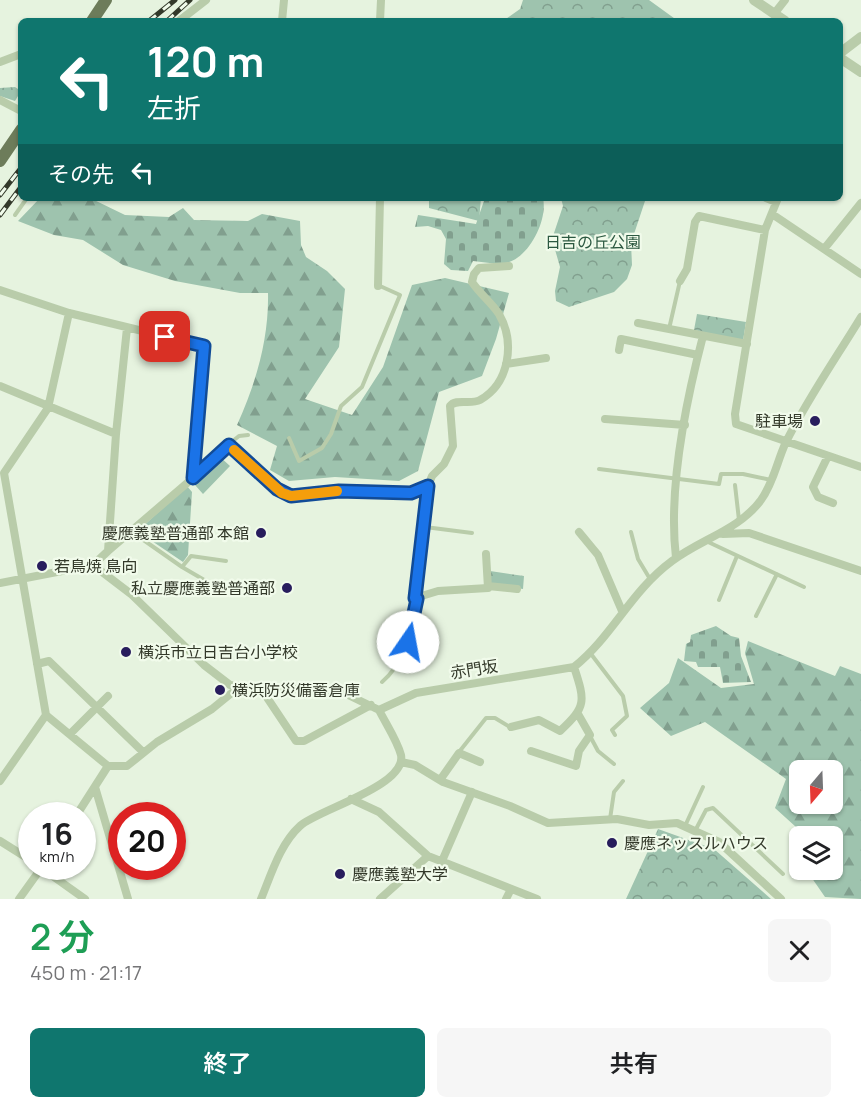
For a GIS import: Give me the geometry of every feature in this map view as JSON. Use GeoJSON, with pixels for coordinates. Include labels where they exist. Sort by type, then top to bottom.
{"type":"FeatureCollection","features":[{"type":"Feature","properties":{"kind":"main road"},"geometry":{"type":"LineString","coordinates":[[94,18],[106,0]]}},
{"type":"Feature","properties":{"kind":"main road"},"geometry":{"type":"LineString","coordinates":[[0,161],[18,134]]}},
{"type":"Feature","properties":{"kind":"street"},"geometry":{"type":"LineString","coordinates":[[183,18],[206,0]]}},
{"type":"Feature","properties":{"kind":"street"},"geometry":{"type":"LineString","coordinates":[[282,18],[284,0]]}},
{"type":"Feature","properties":{"kind":"street"},"geometry":{"type":"LineString","coordinates":[[380,18],[381,0]]}},
{"type":"Feature","properties":{"kind":"street"},"geometry":{"type":"LineString","coordinates":[[754,0],[780,18]]}},
{"type":"Feature","properties":{"kind":"street"},"geometry":{"type":"LineString","coordinates":[[774,14],[785,0]]}},
{"type":"Feature","properties":{"kind":"street"},"geometry":{"type":"LineString","coordinates":[[843,53],[861,37]]}},
{"type":"Feature","properties":{"kind":"street"},"geometry":{"type":"LineString","coordinates":[[0,62],[18,55]]}},
{"type":"Feature","properties":{"kind":"street"},"geometry":{"type":"LineString","coordinates":[[843,58],[861,72]]}},
{"type":"Feature","properties":{"kind":"street"},"geometry":{"type":"LineString","coordinates":[[0,100],[18,109]]}},
{"type":"Feature","properties":{"kind":"street"},"geometry":{"type":"LineString","coordinates":[[378,285],[380,201]]}},
{"type":"Feature","properties":{"kind":"street"},"geometry":{"type":"LineString","coordinates":[[777,201],[765,231],[735,414],[736,424],[861,467]]}},
{"type":"Feature","properties":{"kind":"street"},"geometry":{"type":"LineString","coordinates":[[824,249],[861,203]]}},
{"type":"Feature","properties":{"kind":"street"},"geometry":{"type":"LineString","coordinates":[[772,214],[861,274]]}},
{"type":"Feature","properties":{"kind":"street"},"geometry":{"type":"LineString","coordinates":[[680,281],[687,270],[695,222],[699,216],[765,231]]}},
{"type":"Feature","properties":{"kind":"street"},"geometry":{"type":"LineString","coordinates":[[509,266],[479,268],[474,274],[472,282],[500,316],[508,343],[506,364],[498,382],[485,396],[473,402],[452,402],[453,446],[444,464],[432,476],[428,486],[415,598],[438,591],[484,589],[488,586],[517,589]]}},
{"type":"Feature","properties":{"kind":"street"},"geometry":{"type":"LineString","coordinates":[[0,290],[69,313],[204,346],[193,478]]}},
{"type":"Feature","properties":{"kind":"street"},"geometry":{"type":"LineString","coordinates":[[69,313],[48,407],[2,471],[46,715],[108,766],[128,766],[143,752],[212,709],[239,687]]}},
{"type":"Feature","properties":{"kind":"street"},"geometry":{"type":"LineString","coordinates":[[720,535],[740,521],[763,497],[786,442],[861,317]]}},
{"type":"Feature","properties":{"kind":"street"},"geometry":{"type":"LineString","coordinates":[[638,323],[747,344]]}},
{"type":"Feature","properties":{"kind":"street"},"geometry":{"type":"LineString","coordinates":[[108,551],[116,434],[127,328]]}},
{"type":"Feature","properties":{"kind":"street"},"geometry":{"type":"LineString","coordinates":[[676,558],[673,523],[678,479],[685,425],[698,355],[704,336]]}},
{"type":"Feature","properties":{"kind":"street"},"geometry":{"type":"LineString","coordinates":[[619,350],[621,339],[698,355]]}},
{"type":"Feature","properties":{"kind":"street"},"geometry":{"type":"LineString","coordinates":[[506,364],[546,358]]}},
{"type":"Feature","properties":{"kind":"street"},"geometry":{"type":"LineString","coordinates":[[0,386],[116,434]]}},
{"type":"Feature","properties":{"kind":"street"},"geometry":{"type":"LineString","coordinates":[[605,419],[685,425]]}},
{"type":"Feature","properties":{"kind":"street"},"geometry":{"type":"LineString","coordinates":[[0,583],[93,565],[229,445],[277,489],[291,496],[339,491],[411,493],[428,486]]}},
{"type":"Feature","properties":{"kind":"street"},"geometry":{"type":"LineString","coordinates":[[828,456],[813,487],[818,497],[833,502]]}},
{"type":"Feature","properties":{"kind":"street"},"geometry":{"type":"LineString","coordinates":[[579,532],[598,555],[622,611]]}},
{"type":"Feature","properties":{"kind":"street"},"geometry":{"type":"LineString","coordinates":[[720,535],[749,533],[861,571]]}},
{"type":"Feature","properties":{"kind":"street","name":"赤門坂"},"geometry":{"type":"LineString","coordinates":[[260,687],[296,741],[304,741],[373,705],[416,693],[574,667],[591,654],[622,611],[650,579],[676,558],[720,535]]}},
{"type":"Feature","properties":{"kind":"street"},"geometry":{"type":"LineString","coordinates":[[486,554],[488,586]]}},
{"type":"Feature","properties":{"kind":"street"},"geometry":{"type":"LineString","coordinates":[[93,565],[131,594],[221,679],[239,687],[340,691],[373,705],[394,738],[401,762]]}},
{"type":"Feature","properties":{"kind":"street"},"geometry":{"type":"LineString","coordinates":[[37,664],[49,661],[143,752]]}},
{"type":"Feature","properties":{"kind":"street"},"geometry":{"type":"LineString","coordinates":[[511,727],[539,720],[560,731],[578,714],[584,698],[574,667]]}},
{"type":"Feature","properties":{"kind":"street"},"geometry":{"type":"LineString","coordinates":[[70,734],[108,696]]}},
{"type":"Feature","properties":{"kind":"street"},"geometry":{"type":"LineString","coordinates":[[531,751],[576,766],[579,751],[590,735],[578,714]]}},
{"type":"Feature","properties":{"kind":"street"},"geometry":{"type":"LineString","coordinates":[[0,781],[46,715]]}},
{"type":"Feature","properties":{"kind":"street"},"geometry":{"type":"LineString","coordinates":[[440,780],[459,753],[480,762]]}},
{"type":"Feature","properties":{"kind":"street"},"geometry":{"type":"LineString","coordinates":[[401,762],[415,765],[440,780],[548,823],[610,819],[649,825],[677,823],[719,842],[781,899]]}},
{"type":"Feature","properties":{"kind":"street"},"geometry":{"type":"LineString","coordinates":[[261,899],[295,831],[302,824],[387,781],[401,762]]}},
{"type":"Feature","properties":{"kind":"street"},"geometry":{"type":"LineString","coordinates":[[85,802],[108,766]]}},
{"type":"Feature","properties":{"kind":"street"},"geometry":{"type":"LineString","coordinates":[[95,787],[128,899]]}},
{"type":"Feature","properties":{"kind":"street"},"geometry":{"type":"LineString","coordinates":[[442,861],[472,792]]}},
{"type":"Feature","properties":{"kind":"street"},"geometry":{"type":"LineString","coordinates":[[351,799],[379,812],[428,856],[537,899]]}},
{"type":"Feature","properties":{"kind":"street"},"geometry":{"type":"LineString","coordinates":[[0,841],[18,852]]}},
{"type":"Feature","properties":{"kind":"street"},"geometry":{"type":"LineString","coordinates":[[380,899],[428,856]]}},
{"type":"Feature","properties":{"kind":"street"},"geometry":{"type":"LineString","coordinates":[[19,899],[32,880]]}},
{"type":"Feature","properties":{"kind":"street"},"geometry":{"type":"LineString","coordinates":[[59,880],[85,899]]}},
{"type":"Feature","properties":{"kind":"street"},"geometry":{"type":"LineString","coordinates":[[506,899],[511,889]]}},
{"type":"Feature","properties":{"kind":"lane"},"geometry":{"type":"LineString","coordinates":[[15,215],[25,201]]}},
{"type":"Feature","properties":{"kind":"lane"},"geometry":{"type":"LineString","coordinates":[[669,329],[680,281]]}},
{"type":"Feature","properties":{"kind":"lane"},"geometry":{"type":"LineString","coordinates":[[289,438],[299,461],[322,447],[331,434],[341,406],[362,387],[400,295],[378,285]]}},
{"type":"Feature","properties":{"kind":"lane"},"geometry":{"type":"LineString","coordinates":[[229,445],[229,441],[248,435]]}},
{"type":"Feature","properties":{"kind":"lane"},"geometry":{"type":"LineString","coordinates":[[599,469],[719,484],[721,474],[743,474],[771,480]]}},
{"type":"Feature","properties":{"kind":"lane"},"geometry":{"type":"LineString","coordinates":[[735,485],[740,521]]}},
{"type":"Feature","properties":{"kind":"lane"},"geometry":{"type":"LineString","coordinates":[[422,527],[464,534],[464,531],[472,533]]}},
{"type":"Feature","properties":{"kind":"lane"},"geometry":{"type":"LineString","coordinates":[[132,531],[182,567],[218,588]]}},
{"type":"Feature","properties":{"kind":"lane"},"geometry":{"type":"LineString","coordinates":[[631,532],[638,559],[650,579]]}},
{"type":"Feature","properties":{"kind":"lane"},"geometry":{"type":"LineString","coordinates":[[706,541],[804,587]]}},
{"type":"Feature","properties":{"kind":"lane"},"geometry":{"type":"LineString","coordinates":[[182,567],[191,556],[226,561]]}},
{"type":"Feature","properties":{"kind":"lane"},"geometry":{"type":"LineString","coordinates":[[719,600],[737,556]]}},
{"type":"Feature","properties":{"kind":"lane"},"geometry":{"type":"LineString","coordinates":[[756,616],[777,574]]}},
{"type":"Feature","properties":{"kind":"lane"},"geometry":{"type":"LineString","coordinates":[[382,682],[396,670],[407,643],[417,599]]}},
{"type":"Feature","properties":{"kind":"lane"},"geometry":{"type":"LineString","coordinates":[[591,654],[623,696],[627,716],[612,730],[615,735]]}},
{"type":"Feature","properties":{"kind":"lane"},"geometry":{"type":"LineString","coordinates":[[459,753],[486,718],[495,718],[511,727]]}},
{"type":"Feature","properties":{"kind":"lane"},"geometry":{"type":"LineString","coordinates":[[590,735],[598,751],[614,764]]}},
{"type":"Feature","properties":{"kind":"lane"},"geometry":{"type":"LineString","coordinates":[[610,819],[614,792],[623,781]]}},
{"type":"Feature","properties":{"kind":"lane"},"geometry":{"type":"LineString","coordinates":[[685,827],[703,787]]}},
{"type":"Feature","properties":{"kind":"lane"},"geometry":{"type":"LineString","coordinates":[[695,831],[706,810],[713,808],[783,874]]}},
{"type":"Feature","properties":{"kind":"green space"},"geometry":{"type":"Polygon","coordinates":[[[523,0],[649,0],[674,18],[507,18],[520,9],[523,0]]]}},
{"type":"Feature","properties":{"kind":"green space"},"geometry":{"type":"Polygon","coordinates":[[[15,87],[18,89],[15,101],[0,96],[0,88],[15,87]]]}},
{"type":"Feature","properties":{"kind":"green space"},"geometry":{"type":"Polygon","coordinates":[[[37,201],[96,201],[125,215],[169,217],[183,208],[194,220],[248,221],[262,214],[300,221],[301,245],[306,257],[327,271],[345,289],[339,347],[305,399],[352,415],[383,367],[412,285],[445,278],[509,293],[496,339],[482,376],[439,392],[418,471],[399,481],[335,477],[289,481],[270,470],[277,446],[237,425],[250,393],[264,344],[268,293],[240,293],[175,281],[123,265],[83,240],[54,235],[18,221],[37,201]]]}},
{"type":"Feature","properties":{"kind":"green space"},"geometry":{"type":"Polygon","coordinates":[[[429,201],[481,201],[479,221],[429,208],[429,201]]]}},
{"type":"Feature","properties":{"kind":"green space"},"geometry":{"type":"Polygon","coordinates":[[[484,201],[543,201],[540,227],[522,254],[506,263],[473,261],[468,271],[451,270],[444,264],[446,239],[441,230],[428,226],[415,227],[418,215],[476,224],[484,201]]]}},
{"type":"Feature","properties":{"kind":"green space","name":"日吉の丘公園"},"geometry":{"type":"Polygon","coordinates":[[[562,201],[645,201],[631,243],[632,265],[627,279],[614,292],[569,307],[556,301],[555,291],[560,267],[552,239],[563,206],[562,201]]]}},
{"type":"Feature","properties":{"kind":"green space"},"geometry":{"type":"Polygon","coordinates":[[[697,314],[746,322],[743,341],[694,330],[697,314]]]}},
{"type":"Feature","properties":{"kind":"green space"},"geometry":{"type":"Polygon","coordinates":[[[219,456],[230,466],[203,494],[195,485],[201,480],[201,472],[219,456]]]}},
{"type":"Feature","properties":{"kind":"green space"},"geometry":{"type":"Polygon","coordinates":[[[187,486],[192,492],[188,555],[183,562],[140,533],[141,528],[187,486]]]}},
{"type":"Feature","properties":{"kind":"green space"},"geometry":{"type":"Polygon","coordinates":[[[490,571],[524,576],[523,589],[490,584],[490,571]]]}},
{"type":"Feature","properties":{"kind":"green space"},"geometry":{"type":"Polygon","coordinates":[[[716,626],[731,636],[739,638],[741,656],[751,682],[723,683],[720,667],[698,667],[696,662],[684,661],[686,644],[690,642],[691,635],[716,626]]]}},
{"type":"Feature","properties":{"kind":"green space"},"geometry":{"type":"Polygon","coordinates":[[[748,641],[835,676],[840,666],[861,674],[861,899],[825,897],[813,880],[843,880],[843,826],[795,826],[775,808],[786,779],[705,722],[671,736],[640,708],[669,683],[678,658],[721,688],[754,684],[745,653],[748,641]]]}},
{"type":"Feature","properties":{"kind":"green space"},"geometry":{"type":"Polygon","coordinates":[[[658,829],[714,849],[771,899],[626,899],[658,829]]]}},
{"type":"Feature","properties":{"kind":"railway"},"geometry":{"type":"LineString","coordinates":[[153,18],[175,0]]}},
{"type":"Feature","properties":{"kind":"railway"},"geometry":{"type":"LineString","coordinates":[[170,18],[190,0]]}},
{"type":"Feature","properties":{"kind":"railway"},"geometry":{"type":"LineString","coordinates":[[0,195],[18,172]]}},
{"type":"Feature","properties":{"kind":"railway"},"geometry":{"type":"LineString","coordinates":[[0,215],[18,191]]}},
{"type":"Feature","properties":{"kind":"slow traffic"},"geometry":{"type":"LineString","coordinates":[[234,450],[282,493],[291,496],[337,491]]}},
{"type":"Feature","properties":{"kind":"place","name":"駐車場"},"geometry":{"type":"Point","coordinates":[815,421]}},
{"type":"Feature","properties":{"kind":"place","name":"慶應義塾普通部 本館"},"geometry":{"type":"Point","coordinates":[261,533]}},
{"type":"Feature","properties":{"kind":"place","name":"若鳥焼 鳥向"},"geometry":{"type":"Point","coordinates":[42,566]}},
{"type":"Feature","properties":{"kind":"place","name":"私立慶應義塾普通部"},"geometry":{"type":"Point","coordinates":[287,588]}},
{"type":"Feature","properties":{"kind":"place","name":"横浜市立日吉台小学校"},"geometry":{"type":"Point","coordinates":[126,652]}},
{"type":"Feature","properties":{"kind":"place","name":"横浜防災備蓄倉庫"},"geometry":{"type":"Point","coordinates":[220,690]}},
{"type":"Feature","properties":{"kind":"place","name":"慶應ネッスルハウス"},"geometry":{"type":"Point","coordinates":[612,843]}},
{"type":"Feature","properties":{"kind":"place","name":"慶應義塾大学"},"geometry":{"type":"Point","coordinates":[340,874]}},
{"type":"Feature","properties":{"kind":"route"},"geometry":{"type":"LineString","coordinates":[[165,337],[204,346],[193,478],[229,445],[277,489],[291,496],[339,491],[411,493],[428,486],[423,514],[415,598],[417,599],[408,642]]}}]}
